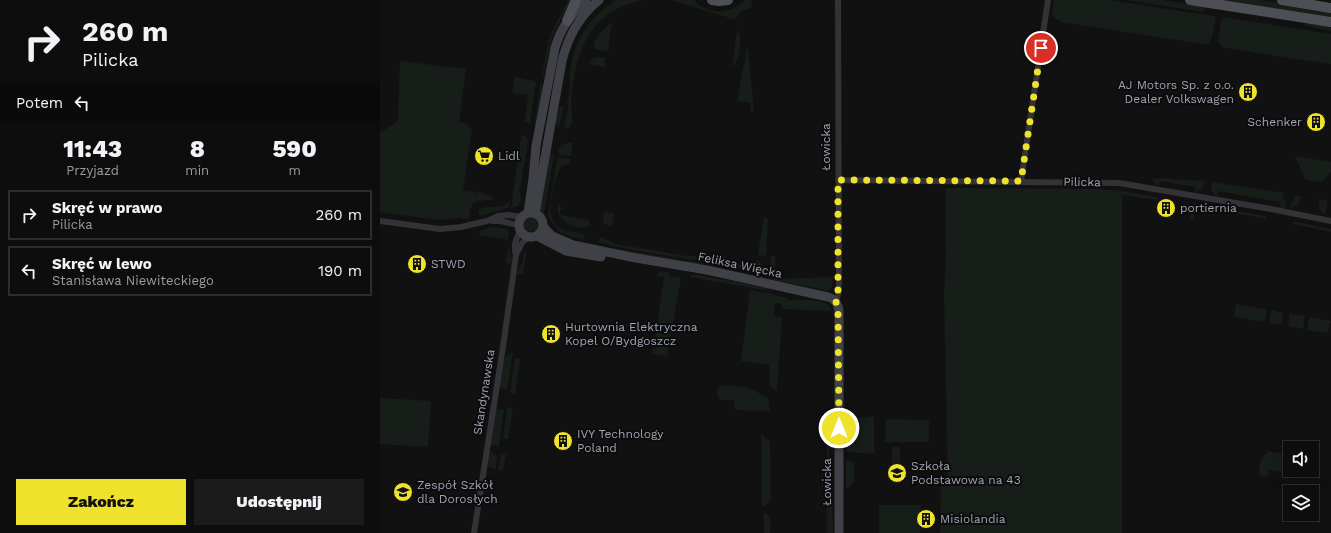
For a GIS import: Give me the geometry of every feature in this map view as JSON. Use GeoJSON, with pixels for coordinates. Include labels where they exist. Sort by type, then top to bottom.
{"type":"FeatureCollection","features":[{"type":"Feature","properties":{"kind":"main road"},"geometry":{"type":"LineString","coordinates":[[567,21],[576,0]]}},
{"type":"Feature","properties":{"kind":"main road"},"geometry":{"type":"LineString","coordinates":[[712,0],[728,0]]}},
{"type":"Feature","properties":{"kind":"main road"},"geometry":{"type":"LineString","coordinates":[[1190,0],[1220,2],[1331,22]]}},
{"type":"Feature","properties":{"kind":"main road"},"geometry":{"type":"LineString","coordinates":[[1282,0],[1331,8]]}},
{"type":"Feature","properties":{"kind":"street","name":"Skandynawska"},"geometry":{"type":"LineString","coordinates":[[524,220],[533,179],[536,146],[553,56],[559,37],[567,21],[586,0]]}},
{"type":"Feature","properties":{"kind":"street","name":"Skandynawska"},"geometry":{"type":"LineString","coordinates":[[516,255],[514,249],[515,243],[524,220],[565,50],[571,34],[579,20],[599,0]]}},
{"type":"Feature","properties":{"kind":"street","name":"Łowicka"},"geometry":{"type":"LineString","coordinates":[[838,0],[838,295],[836,302],[838,310],[839,533]]}},
{"type":"Feature","properties":{"kind":"street"},"geometry":{"type":"LineString","coordinates":[[1021,181],[1048,0]]}},
{"type":"Feature","properties":{"kind":"street","name":"Pilicka"},"geometry":{"type":"LineString","coordinates":[[838,180],[1119,183],[1271,209],[1331,221]]}},
{"type":"Feature","properties":{"kind":"street"},"geometry":{"type":"LineString","coordinates":[[380,221],[440,229],[461,228],[487,221],[498,216],[506,215],[524,220]]}},
{"type":"Feature","properties":{"kind":"street","name":"Feliksa Więcka"},"geometry":{"type":"LineString","coordinates":[[636,258],[607,258],[566,251],[533,236],[524,236],[524,220],[541,218],[543,226],[552,236],[573,245],[636,258],[707,270],[828,297],[836,302]]}},
{"type":"Feature","properties":{"kind":"street"},"geometry":{"type":"LineString","coordinates":[[533,236],[540,233],[543,226]]}},
{"type":"Feature","properties":{"kind":"street","name":"Skandynawska"},"geometry":{"type":"LineString","coordinates":[[474,533],[516,255],[522,243],[533,236]]}},
{"type":"Feature","properties":{"kind":"shaded area"},"geometry":{"type":"Polygon","coordinates":[[[568,0],[573,0],[552,37],[544,74],[542,77],[551,34],[568,0]]]}},
{"type":"Feature","properties":{"kind":"shaded area"},"geometry":{"type":"Polygon","coordinates":[[[616,0],[644,0],[625,5],[610,13],[588,36],[582,50],[573,83],[571,101],[572,123],[570,127],[566,129],[564,125],[569,104],[567,102],[570,88],[570,72],[575,49],[579,39],[591,21],[616,0]]]}},
{"type":"Feature","properties":{"kind":"shaded area"},"geometry":{"type":"Polygon","coordinates":[[[671,0],[694,0],[700,5],[713,11],[726,11],[739,5],[745,0],[751,0],[752,8],[741,11],[735,19],[733,19],[671,0]]]}},
{"type":"Feature","properties":{"kind":"shaded area"},"geometry":{"type":"Polygon","coordinates":[[[1054,0],[1109,0],[1216,17],[1212,38],[1209,44],[1203,44],[1060,22],[1060,20],[1055,19],[1052,13],[1054,0]]]}},
{"type":"Feature","properties":{"kind":"shaded area"},"geometry":{"type":"Polygon","coordinates":[[[1126,0],[1161,0],[1205,7],[1203,12],[1126,0]]]}},
{"type":"Feature","properties":{"kind":"shaded area"},"geometry":{"type":"Polygon","coordinates":[[[1226,0],[1259,0],[1331,11],[1331,19],[1226,0]]]}},
{"type":"Feature","properties":{"kind":"shaded area"},"geometry":{"type":"Polygon","coordinates":[[[1222,17],[1331,34],[1331,64],[1222,47],[1218,41],[1222,17]]]}},
{"type":"Feature","properties":{"kind":"shaded area"},"geometry":{"type":"Polygon","coordinates":[[[612,22],[608,51],[595,49],[593,46],[596,39],[612,22]]]}},
{"type":"Feature","properties":{"kind":"shaded area"},"geometry":{"type":"Polygon","coordinates":[[[1316,23],[1331,26],[1331,31],[1302,24],[1316,23]]]}},
{"type":"Feature","properties":{"kind":"shaded area"},"geometry":{"type":"Polygon","coordinates":[[[737,30],[740,39],[740,50],[735,65],[732,68],[737,30]]]}},
{"type":"Feature","properties":{"kind":"shaded area"},"geometry":{"type":"Polygon","coordinates":[[[747,48],[754,111],[750,111],[751,103],[737,101],[747,48]]]}},
{"type":"Feature","properties":{"kind":"shaded area"},"geometry":{"type":"Polygon","coordinates":[[[596,57],[605,58],[605,67],[588,64],[596,57]]]}},
{"type":"Feature","properties":{"kind":"shaded area"},"geometry":{"type":"Polygon","coordinates":[[[400,61],[466,69],[459,122],[468,124],[468,128],[472,129],[463,190],[476,192],[476,195],[477,192],[484,193],[484,195],[491,195],[491,198],[493,196],[494,197],[492,200],[481,200],[474,203],[471,208],[469,219],[460,218],[440,220],[380,212],[380,133],[398,121],[400,61]]]}},
{"type":"Feature","properties":{"kind":"shaded area"},"geometry":{"type":"Polygon","coordinates":[[[515,77],[535,81],[536,84],[530,123],[525,122],[528,95],[512,93],[515,77]]]}},
{"type":"Feature","properties":{"kind":"shaded area"},"geometry":{"type":"Polygon","coordinates":[[[541,82],[543,87],[537,123],[534,127],[541,82]]]}},
{"type":"Feature","properties":{"kind":"shaded area"},"geometry":{"type":"Polygon","coordinates":[[[560,106],[564,107],[559,128],[555,123],[560,106]]]}},
{"type":"Feature","properties":{"kind":"shaded area"},"geometry":{"type":"Polygon","coordinates":[[[521,135],[528,139],[521,185],[519,187],[521,200],[518,206],[511,208],[521,135]]]}},
{"type":"Feature","properties":{"kind":"shaded area"},"geometry":{"type":"Polygon","coordinates":[[[573,142],[571,156],[560,155],[558,152],[560,146],[573,142]]]}},
{"type":"Feature","properties":{"kind":"shaded area"},"geometry":{"type":"Polygon","coordinates":[[[550,154],[554,155],[544,213],[551,229],[547,227],[545,219],[539,209],[550,154]]]}},
{"type":"Feature","properties":{"kind":"shaded area"},"geometry":{"type":"Polygon","coordinates":[[[1295,156],[1331,162],[1331,172],[1322,182],[1306,180],[1295,156]]]}},
{"type":"Feature","properties":{"kind":"shaded area"},"geometry":{"type":"Polygon","coordinates":[[[557,159],[570,159],[569,164],[562,166],[557,176],[551,203],[552,217],[555,224],[563,230],[580,233],[587,237],[585,236],[584,239],[571,237],[560,232],[548,216],[557,159]]]}},
{"type":"Feature","properties":{"kind":"shaded area"},"geometry":{"type":"Polygon","coordinates":[[[1153,178],[1205,181],[1201,190],[1195,192],[1195,187],[1160,181],[1158,186],[1154,183],[1153,178]]]}},
{"type":"Feature","properties":{"kind":"shaded area"},"geometry":{"type":"Polygon","coordinates":[[[1212,182],[1284,193],[1283,199],[1286,202],[1285,208],[1280,207],[1281,202],[1218,191],[1217,196],[1212,192],[1212,182]]]}},
{"type":"Feature","properties":{"kind":"shaded area"},"geometry":{"type":"Polygon","coordinates":[[[945,188],[1097,189],[1122,191],[1157,197],[1157,200],[1122,195],[1122,533],[940,533],[941,487],[948,486],[944,295],[946,256],[945,188]]]}},
{"type":"Feature","properties":{"kind":"shaded area"},"geometry":{"type":"Polygon","coordinates":[[[1295,195],[1301,196],[1300,201],[1296,206],[1290,209],[1291,203],[1294,201],[1295,195]]]}},
{"type":"Feature","properties":{"kind":"shaded area"},"geometry":{"type":"Polygon","coordinates":[[[511,199],[508,208],[479,216],[478,212],[480,209],[504,205],[511,199]]]}},
{"type":"Feature","properties":{"kind":"shaded area"},"geometry":{"type":"Polygon","coordinates":[[[1319,199],[1328,201],[1325,215],[1319,208],[1319,199]]]}},
{"type":"Feature","properties":{"kind":"shaded area"},"geometry":{"type":"Polygon","coordinates":[[[1193,203],[1266,216],[1266,219],[1196,206],[1193,219],[1190,219],[1193,203]]]}},
{"type":"Feature","properties":{"kind":"shaded area"},"geometry":{"type":"Polygon","coordinates":[[[557,205],[561,205],[561,215],[588,220],[590,223],[589,226],[584,228],[577,227],[565,222],[560,217],[557,205]]]}},
{"type":"Feature","properties":{"kind":"shaded area"},"geometry":{"type":"Polygon","coordinates":[[[604,212],[614,213],[612,226],[603,224],[604,212]]]}},
{"type":"Feature","properties":{"kind":"shaded area"},"geometry":{"type":"Polygon","coordinates":[[[764,217],[768,218],[766,255],[764,256],[759,255],[758,253],[764,217]]]}},
{"type":"Feature","properties":{"kind":"shaded area"},"geometry":{"type":"Polygon","coordinates":[[[528,218],[534,218],[538,222],[538,228],[534,232],[528,232],[524,228],[524,222],[528,218]]]}},
{"type":"Feature","properties":{"kind":"shaded area"},"geometry":{"type":"Polygon","coordinates":[[[1293,221],[1331,229],[1331,232],[1293,224],[1293,221]]]}},
{"type":"Feature","properties":{"kind":"shaded area"},"geometry":{"type":"Polygon","coordinates":[[[491,227],[507,229],[509,233],[508,240],[480,235],[479,231],[491,227]]]}},
{"type":"Feature","properties":{"kind":"shaded area"},"geometry":{"type":"Polygon","coordinates":[[[601,237],[616,244],[687,256],[706,257],[704,259],[692,260],[611,246],[599,242],[601,237]]]}},
{"type":"Feature","properties":{"kind":"shaded area"},"geometry":{"type":"Polygon","coordinates":[[[509,245],[512,261],[509,264],[506,263],[509,245]]]}},
{"type":"Feature","properties":{"kind":"shaded area"},"geometry":{"type":"Polygon","coordinates":[[[524,251],[526,253],[523,275],[516,274],[523,261],[524,251]]]}},
{"type":"Feature","properties":{"kind":"shaded area"},"geometry":{"type":"Polygon","coordinates":[[[631,251],[693,262],[705,261],[700,265],[641,255],[631,251]]]}},
{"type":"Feature","properties":{"kind":"shaded area"},"geometry":{"type":"Polygon","coordinates":[[[715,255],[725,256],[724,261],[755,266],[756,261],[760,261],[763,266],[762,270],[758,272],[716,262],[713,259],[715,255]]]}},
{"type":"Feature","properties":{"kind":"shaded area"},"geometry":{"type":"Polygon","coordinates":[[[771,256],[775,256],[775,279],[833,277],[832,287],[827,291],[774,280],[771,277],[771,272],[769,272],[771,256]]]}},
{"type":"Feature","properties":{"kind":"shaded area"},"geometry":{"type":"Polygon","coordinates":[[[659,271],[668,272],[671,276],[681,278],[667,356],[651,354],[653,349],[657,348],[657,340],[655,339],[664,277],[656,276],[659,271]]]}},
{"type":"Feature","properties":{"kind":"shaded area"},"geometry":{"type":"Polygon","coordinates":[[[693,274],[763,287],[776,292],[690,277],[693,274]]]}},
{"type":"Feature","properties":{"kind":"shaded area"},"geometry":{"type":"Polygon","coordinates":[[[750,290],[773,294],[788,298],[788,300],[792,301],[793,299],[823,302],[831,309],[833,315],[831,311],[782,309],[782,304],[775,303],[774,316],[782,317],[777,392],[770,386],[769,365],[741,361],[750,290]]]}},
{"type":"Feature","properties":{"kind":"shaded area"},"geometry":{"type":"Polygon","coordinates":[[[1236,304],[1267,310],[1265,322],[1234,317],[1236,304]]]}},
{"type":"Feature","properties":{"kind":"shaded area"},"geometry":{"type":"Polygon","coordinates":[[[1271,310],[1283,313],[1281,325],[1269,323],[1271,310]]]}},
{"type":"Feature","properties":{"kind":"shaded area"},"geometry":{"type":"Polygon","coordinates":[[[1290,314],[1305,316],[1303,329],[1288,326],[1290,314]]]}},
{"type":"Feature","properties":{"kind":"shaded area"},"geometry":{"type":"Polygon","coordinates":[[[1309,317],[1331,321],[1328,331],[1325,333],[1307,330],[1309,317]]]}},
{"type":"Feature","properties":{"kind":"shaded area"},"geometry":{"type":"Polygon","coordinates":[[[513,352],[507,390],[499,388],[503,362],[509,354],[513,352]]]}},
{"type":"Feature","properties":{"kind":"shaded area"},"geometry":{"type":"Polygon","coordinates":[[[515,359],[520,359],[515,394],[510,393],[515,359]]]}},
{"type":"Feature","properties":{"kind":"shaded area"},"geometry":{"type":"Polygon","coordinates":[[[719,386],[745,387],[768,398],[770,411],[735,410],[734,400],[720,400],[718,398],[717,392],[719,386]]]}},
{"type":"Feature","properties":{"kind":"shaded area"},"geometry":{"type":"Polygon","coordinates":[[[380,398],[431,401],[428,447],[380,444],[380,398]]]}},
{"type":"Feature","properties":{"kind":"shaded area"},"geometry":{"type":"Polygon","coordinates":[[[507,407],[513,408],[508,439],[503,439],[507,407]]]}},
{"type":"Feature","properties":{"kind":"shaded area"},"geometry":{"type":"Polygon","coordinates":[[[496,409],[504,410],[499,447],[490,444],[496,409]]]}},
{"type":"Feature","properties":{"kind":"shaded area"},"geometry":{"type":"Polygon","coordinates":[[[874,416],[874,454],[847,452],[847,419],[874,416]]]}},
{"type":"Feature","properties":{"kind":"shaded area"},"geometry":{"type":"Polygon","coordinates":[[[886,419],[929,420],[929,442],[885,442],[886,419]]]}},
{"type":"Feature","properties":{"kind":"shaded area"},"geometry":{"type":"Polygon","coordinates":[[[761,434],[769,440],[770,445],[771,498],[767,504],[762,507],[761,434]]]}},
{"type":"Feature","properties":{"kind":"shaded area"},"geometry":{"type":"Polygon","coordinates":[[[827,435],[832,437],[833,442],[829,451],[832,487],[833,533],[827,533],[827,435]]]}},
{"type":"Feature","properties":{"kind":"shaded area"},"geometry":{"type":"Polygon","coordinates":[[[892,447],[900,447],[900,466],[892,466],[892,447]]]}},
{"type":"Feature","properties":{"kind":"shaded area"},"geometry":{"type":"Polygon","coordinates":[[[490,451],[493,452],[493,455],[497,455],[496,469],[487,467],[490,451]]]}},
{"type":"Feature","properties":{"kind":"shaded area"},"geometry":{"type":"Polygon","coordinates":[[[1268,451],[1283,455],[1283,470],[1282,472],[1269,470],[1267,477],[1259,475],[1261,459],[1268,453],[1268,451]]]}},
{"type":"Feature","properties":{"kind":"shaded area"},"geometry":{"type":"Polygon","coordinates":[[[501,453],[506,454],[503,471],[498,470],[501,453]]]}},
{"type":"Feature","properties":{"kind":"shaded area"},"geometry":{"type":"Polygon","coordinates":[[[846,460],[851,461],[854,465],[854,482],[850,487],[846,488],[846,460]]]}},
{"type":"Feature","properties":{"kind":"shaded area"},"geometry":{"type":"Polygon","coordinates":[[[879,505],[921,505],[920,533],[879,533],[879,505]]]}},
{"type":"Feature","properties":{"kind":"shaded area"},"geometry":{"type":"Polygon","coordinates":[[[764,512],[770,518],[770,533],[764,533],[764,512]]]}},
{"type":"Feature","properties":{"kind":"place","name":"AJ Motors Sp. z o.o. Dealer Volkswagen"},"geometry":{"type":"Point","coordinates":[1248,92]}},
{"type":"Feature","properties":{"kind":"place","name":"Schenker"},"geometry":{"type":"Point","coordinates":[1316,122]}},
{"type":"Feature","properties":{"kind":"place","name":"Lidl"},"geometry":{"type":"Point","coordinates":[484,156]}},
{"type":"Feature","properties":{"kind":"place","name":"portiernia"},"geometry":{"type":"Point","coordinates":[1166,208]}},
{"type":"Feature","properties":{"kind":"place","name":"STWD"},"geometry":{"type":"Point","coordinates":[417,264]}},
{"type":"Feature","properties":{"kind":"place","name":"Hurtownia Elektryczna Kopel O/Bydgoszcz"},"geometry":{"type":"Point","coordinates":[551,334]}},
{"type":"Feature","properties":{"kind":"place","name":"IVY Technology Poland"},"geometry":{"type":"Point","coordinates":[563,441]}},
{"type":"Feature","properties":{"kind":"place","name":"Szkoła Podstawowa na 43"},"geometry":{"type":"Point","coordinates":[897,473]}},
{"type":"Feature","properties":{"kind":"place","name":"Zespół Szkół dla Dorosłych"},"geometry":{"type":"Point","coordinates":[403,492]}},
{"type":"Feature","properties":{"kind":"place","name":"Misiolandia"},"geometry":{"type":"Point","coordinates":[926,519]}},
{"type":"Feature","properties":{"kind":"route"},"geometry":{"type":"LineString","coordinates":[[839,428],[838,306],[836,302],[838,299],[838,180],[1021,181],[1041,48]]}}]}
